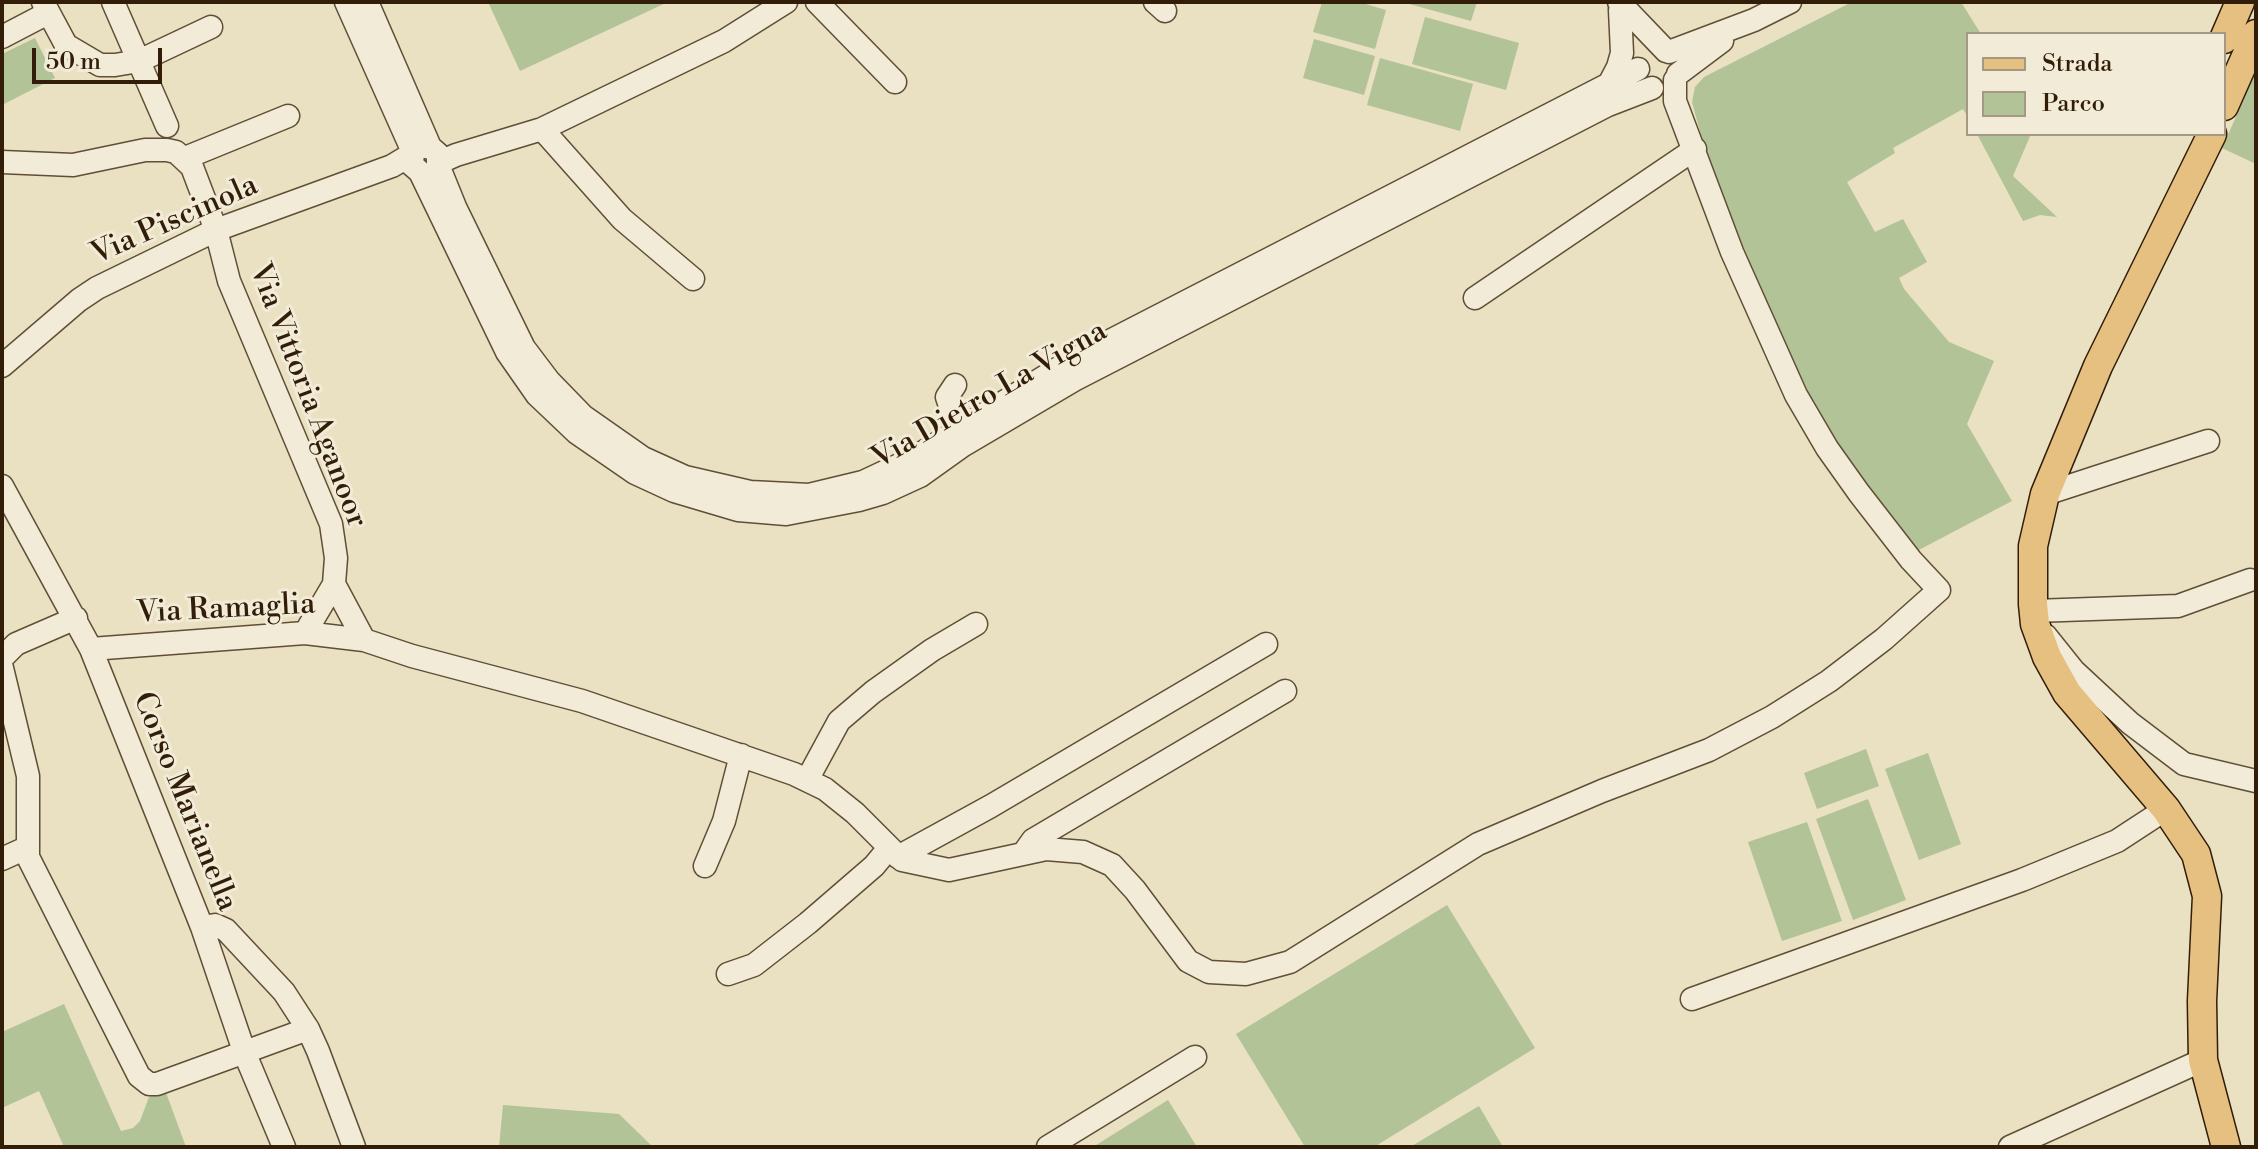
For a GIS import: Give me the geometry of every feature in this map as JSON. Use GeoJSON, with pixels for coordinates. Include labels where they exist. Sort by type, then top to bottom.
{"type":"FeatureCollection","features":[{"type":"Feature","properties":{"kind":"main road"},"geometry":{"type":"LineString","coordinates":[[2226,34],[2240,2]]}},
{"type":"Feature","properties":{"kind":"main road"},"geometry":{"type":"LineString","coordinates":[[2226,102],[2256,34]]}},
{"type":"Feature","properties":{"kind":"main road"},"geometry":{"type":"LineString","coordinates":[[2183,188],[2189,136]]}},
{"type":"Feature","properties":{"kind":"main road"},"geometry":{"type":"LineString","coordinates":[[2211,136],[2098,366],[2045,494],[2033,546],[2035,618],[2047,657],[2067,693],[2166,809],[2196,854],[2207,896],[2202,1001],[2203,1060],[2226,1147]]}},
{"type":"Feature","properties":{"kind":"street"},"geometry":{"type":"LineString","coordinates":[[113,2],[167,126]]}},
{"type":"Feature","properties":{"kind":"street","name":"Via Dietro La Vigna"},"geometry":{"type":"LineString","coordinates":[[346,2],[455,207],[524,348],[549,381],[583,416],[643,458],[685,477],[750,492],[809,495],[863,482],[912,459],[1079,356],[1608,86],[1639,66]]}},
{"type":"Feature","properties":{"kind":"street","name":"Via Dietro La Vigna"},"geometry":{"type":"LineString","coordinates":[[367,2],[507,352],[537,395],[577,433],[635,473],[674,491],[738,510],[786,514],[859,500],[920,476],[962,446],[1074,380],[1608,105],[1668,86],[1711,48],[1754,20]]}},
{"type":"Feature","properties":{"kind":"street"},"geometry":{"type":"LineString","coordinates":[[428,159],[542,129],[724,41],[786,2]]}},
{"type":"Feature","properties":{"kind":"street"},"geometry":{"type":"LineString","coordinates":[[817,2],[895,82]]}},
{"type":"Feature","properties":{"kind":"street"},"geometry":{"type":"LineString","coordinates":[[1639,66],[1648,52],[1657,49],[1667,52],[1754,20],[1790,2]]}},
{"type":"Feature","properties":{"kind":"street"},"geometry":{"type":"LineString","coordinates":[[2218,32],[2225,2]]}},
{"type":"Feature","properties":{"kind":"street"},"geometry":{"type":"LineString","coordinates":[[894,853],[949,870],[1046,849],[1083,852],[1112,865],[1135,890],[1188,961],[1209,972],[1246,974],[1290,962],[1478,844],[1709,750],[1772,717],[1829,681],[1884,639],[1939,590],[1911,560],[1859,493],[1827,448],[1796,395],[1732,252],[1695,149],[1668,86],[1676,60],[1619,5]]}},
{"type":"Feature","properties":{"kind":"street"},"geometry":{"type":"LineString","coordinates":[[1619,5],[1642,81],[1668,86]]}},
{"type":"Feature","properties":{"kind":"street"},"geometry":{"type":"LineString","coordinates":[[1608,86],[1622,53],[1619,5]]}},
{"type":"Feature","properties":{"kind":"street"},"geometry":{"type":"LineString","coordinates":[[2,37],[46,7],[66,45],[100,65],[115,65],[139,61],[211,27]]}},
{"type":"Feature","properties":{"kind":"street"},"geometry":{"type":"LineString","coordinates":[[2,162],[73,165],[145,150],[167,150],[185,158],[288,116]]}},
{"type":"Feature","properties":{"kind":"street"},"geometry":{"type":"LineString","coordinates":[[542,129],[622,219],[693,279]]}},
{"type":"Feature","properties":{"kind":"street"},"geometry":{"type":"LineString","coordinates":[[1475,298],[1695,149]]}},
{"type":"Feature","properties":{"kind":"street","name":"Via Vittoria Aganoor"},"geometry":{"type":"LineString","coordinates":[[185,158],[198,178],[229,281],[331,524],[336,558],[334,584],[364,640]]}},
{"type":"Feature","properties":{"kind":"street","name":"Via Piscinola"},"geometry":{"type":"LineString","coordinates":[[2,366],[97,288],[216,230],[392,166],[428,159]]}},
{"type":"Feature","properties":{"kind":"street"},"geometry":{"type":"LineString","coordinates":[[955,385],[947,397],[958,430]]}},
{"type":"Feature","properties":{"kind":"street"},"geometry":{"type":"LineString","coordinates":[[2045,494],[2208,441]]}},
{"type":"Feature","properties":{"kind":"street","name":"Corso Marianella"},"geometry":{"type":"LineString","coordinates":[[3,488],[91,649],[202,927],[245,1054],[284,1147]]}},
{"type":"Feature","properties":{"kind":"street"},"geometry":{"type":"LineString","coordinates":[[2035,618],[2178,606],[2250,580]]}},
{"type":"Feature","properties":{"kind":"street"},"geometry":{"type":"LineString","coordinates":[[305,633],[334,584]]}},
{"type":"Feature","properties":{"kind":"street"},"geometry":{"type":"LineString","coordinates":[[2,658],[16,644],[76,618]]}},
{"type":"Feature","properties":{"kind":"street"},"geometry":{"type":"LineString","coordinates":[[2035,618],[2074,671],[2130,723],[2184,764],[2256,781]]}},
{"type":"Feature","properties":{"kind":"street"},"geometry":{"type":"LineString","coordinates":[[807,780],[839,721],[873,692],[932,650],[976,624]]}},
{"type":"Feature","properties":{"kind":"street","name":"Via Ramaglia"},"geometry":{"type":"LineString","coordinates":[[91,649],[305,633],[364,640],[412,656],[582,701],[807,780],[825,789],[855,813],[894,853]]}},
{"type":"Feature","properties":{"kind":"street"},"geometry":{"type":"LineString","coordinates":[[728,974],[754,965],[894,853],[991,806],[1266,644]]}},
{"type":"Feature","properties":{"kind":"street"},"geometry":{"type":"LineString","coordinates":[[2,668],[28,776],[26,848],[34,871],[144,1081],[157,1084],[308,1029]]}},
{"type":"Feature","properties":{"kind":"street"},"geometry":{"type":"LineString","coordinates":[[1022,854],[1033,840],[1285,691]]}},
{"type":"Feature","properties":{"kind":"street"},"geometry":{"type":"LineString","coordinates":[[705,866],[724,821],[741,755]]}},
{"type":"Feature","properties":{"kind":"street"},"geometry":{"type":"LineString","coordinates":[[1692,999],[2022,880],[2117,841],[2166,809]]}},
{"type":"Feature","properties":{"kind":"street"},"geometry":{"type":"LineString","coordinates":[[2,859],[26,848]]}},
{"type":"Feature","properties":{"kind":"street"},"geometry":{"type":"LineString","coordinates":[[202,927],[221,926],[238,940],[284,992],[308,1029],[354,1147]]}},
{"type":"Feature","properties":{"kind":"street"},"geometry":{"type":"LineString","coordinates":[[1048,1147],[1195,1057]]}},
{"type":"Feature","properties":{"kind":"street"},"geometry":{"type":"LineString","coordinates":[[2010,1147],[2203,1060]]}},
{"type":"Feature","properties":{"kind":"green space"},"geometry":{"type":"Polygon","coordinates":[[[488,2],[668,2],[520,71],[488,2]]]}},
{"type":"Feature","properties":{"kind":"green space"},"geometry":{"type":"Polygon","coordinates":[[[1322,2],[1359,2],[1386,10],[1375,49],[1313,32],[1322,2]]]}},
{"type":"Feature","properties":{"kind":"green space"},"geometry":{"type":"Polygon","coordinates":[[[1402,2],[1477,2],[1471,21],[1402,2]]]}},
{"type":"Feature","properties":{"kind":"green space"},"geometry":{"type":"Polygon","coordinates":[[[1852,2],[1961,2],[1980,32],[1966,32],[1966,114],[1963,109],[1893,148],[1895,153],[1847,182],[1875,232],[1903,219],[1927,262],[1899,278],[1904,289],[1949,342],[1994,361],[1967,424],[2012,501],[1915,552],[1829,435],[1750,271],[1709,165],[1692,102],[1695,87],[1704,77],[1852,2]]]}},
{"type":"Feature","properties":{"kind":"green space"},"geometry":{"type":"Polygon","coordinates":[[[1425,17],[1519,43],[1506,90],[1412,64],[1425,17]]]}},
{"type":"Feature","properties":{"kind":"green space"},"geometry":{"type":"Polygon","coordinates":[[[35,38],[55,78],[2,105],[2,54],[35,38]]]}},
{"type":"Feature","properties":{"kind":"green space"},"geometry":{"type":"Polygon","coordinates":[[[1314,39],[1375,56],[1364,95],[1303,78],[1314,39]]]}},
{"type":"Feature","properties":{"kind":"green space"},"geometry":{"type":"Polygon","coordinates":[[[1380,58],[1473,84],[1460,131],[1367,105],[1380,58]]]}},
{"type":"Feature","properties":{"kind":"green space"},"geometry":{"type":"Polygon","coordinates":[[[2256,72],[2256,164],[2222,148],[2256,72]]]}},
{"type":"Feature","properties":{"kind":"green space"},"geometry":{"type":"Polygon","coordinates":[[[1978,136],[2030,136],[2013,176],[2057,217],[2040,215],[2023,221],[1978,136]]]}},
{"type":"Feature","properties":{"kind":"green space"},"geometry":{"type":"Polygon","coordinates":[[[1866,749],[1879,786],[1817,809],[1804,773],[1866,749]]]}},
{"type":"Feature","properties":{"kind":"green space"},"geometry":{"type":"Polygon","coordinates":[[[1928,753],[1961,844],[1919,860],[1885,769],[1928,753]]]}},
{"type":"Feature","properties":{"kind":"green space"},"geometry":{"type":"Polygon","coordinates":[[[1868,799],[1906,900],[1853,920],[1816,819],[1868,799]]]}},
{"type":"Feature","properties":{"kind":"green space"},"geometry":{"type":"Polygon","coordinates":[[[1807,822],[1842,921],[1782,941],[1748,842],[1807,822]]]}},
{"type":"Feature","properties":{"kind":"green space"},"geometry":{"type":"Polygon","coordinates":[[[1447,905],[1535,1048],[1374,1147],[1305,1147],[1236,1034],[1447,905]]]}},
{"type":"Feature","properties":{"kind":"green space"},"geometry":{"type":"Polygon","coordinates":[[[64,1004],[121,1131],[133,1128],[140,1121],[149,1097],[165,1090],[186,1147],[64,1147],[39,1091],[2,1108],[2,1032],[64,1004]]]}},
{"type":"Feature","properties":{"kind":"green space"},"geometry":{"type":"Polygon","coordinates":[[[1168,1100],[1197,1147],[1093,1147],[1168,1100]]]}},
{"type":"Feature","properties":{"kind":"green space"},"geometry":{"type":"Polygon","coordinates":[[[503,1105],[619,1114],[653,1147],[499,1147],[503,1105]]]}},
{"type":"Feature","properties":{"kind":"green space"},"geometry":{"type":"Polygon","coordinates":[[[1479,1106],[1503,1147],[1410,1147],[1479,1106]]]}}]}
